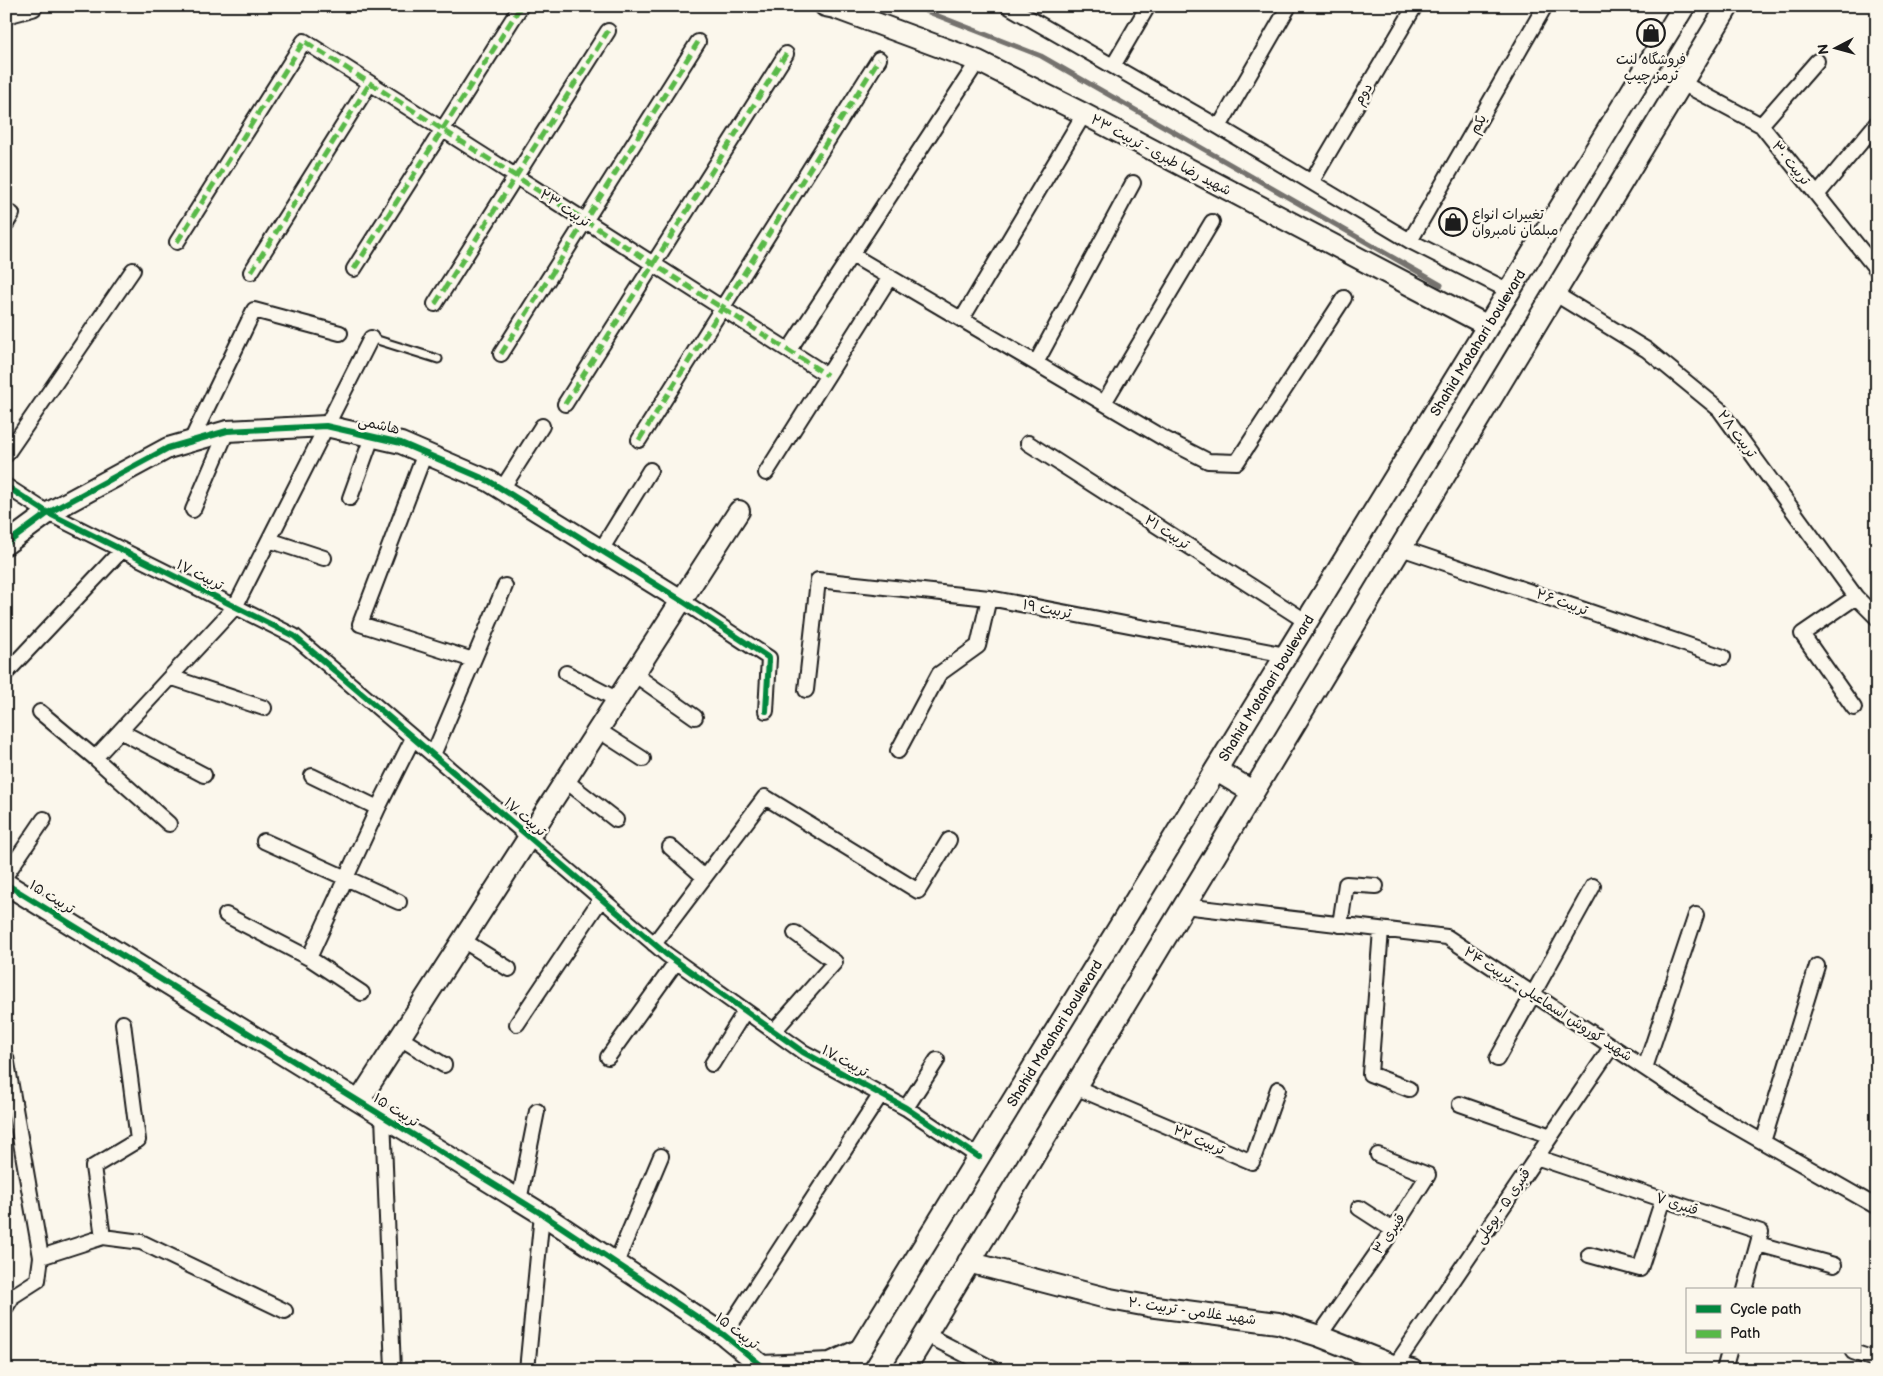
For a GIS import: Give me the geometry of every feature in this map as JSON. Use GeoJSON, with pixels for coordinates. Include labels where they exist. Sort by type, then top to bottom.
{"type":"FeatureCollection","features":[{"type":"Feature","properties":{"kind":"main road","name":"Shahid Motahari boulevard"},"geometry":{"type":"LineString","coordinates":[[848,1370],[1684,6]]}},
{"type":"Feature","properties":{"kind":"main road"},"geometry":{"type":"LineString","coordinates":[[904,1370],[1728,6]]}},
{"type":"Feature","properties":{"kind":"main road"},"geometry":{"type":"LineString","coordinates":[[1216,770],[1253,792]]}},
{"type":"Feature","properties":{"kind":"street"},"geometry":{"type":"LineString","coordinates":[[6,13],[32,6]]}},
{"type":"Feature","properties":{"kind":"street"},"geometry":{"type":"LineString","coordinates":[[354,269],[520,6]]}},
{"type":"Feature","properties":{"kind":"street","name":"شهید رضا طبری - تربیت ۲۳"},"geometry":{"type":"LineString","coordinates":[[825,6],[835,8],[978,61],[1084,114],[1488,326]]}},
{"type":"Feature","properties":{"kind":"street"},"geometry":{"type":"LineString","coordinates":[[1009,6],[1312,181],[1410,241],[1509,292]]}},
{"type":"Feature","properties":{"kind":"street"},"geometry":{"type":"LineString","coordinates":[[1113,66],[1148,6]]}},
{"type":"Feature","properties":{"kind":"street"},"geometry":{"type":"LineString","coordinates":[[1219,127],[1289,6]]}},
{"type":"Feature","properties":{"kind":"street","name":"دوم"},"geometry":{"type":"LineString","coordinates":[[1312,181],[1415,6]]}},
{"type":"Feature","properties":{"kind":"street","name":"یکم"},"geometry":{"type":"LineString","coordinates":[[1410,241],[1545,6]]}},
{"type":"Feature","properties":{"kind":"street"},"geometry":{"type":"LineString","coordinates":[[436,304],[608,31]]}},
{"type":"Feature","properties":{"kind":"street","name":"تربیت ۲۳"},"geometry":{"type":"LineString","coordinates":[[177,242],[304,41],[827,375]]}},
{"type":"Feature","properties":{"kind":"street"},"geometry":{"type":"LineString","coordinates":[[501,354],[698,42]]}},
{"type":"Feature","properties":{"kind":"street"},"geometry":{"type":"LineString","coordinates":[[565,404],[786,54]]}},
{"type":"Feature","properties":{"kind":"street"},"geometry":{"type":"LineString","coordinates":[[639,440],[879,60]]}},
{"type":"Feature","properties":{"kind":"street"},"geometry":{"type":"LineString","coordinates":[[789,350],[978,61]]}},
{"type":"Feature","properties":{"kind":"street"},"geometry":{"type":"LineString","coordinates":[[1761,125],[1817,61]]}},
{"type":"Feature","properties":{"kind":"street"},"geometry":{"type":"LineString","coordinates":[[251,272],[370,83]]}},
{"type":"Feature","properties":{"kind":"street","name":"تربیت ۳۰"},"geometry":{"type":"LineString","coordinates":[[1682,83],[1761,125],[1877,270]]}},
{"type":"Feature","properties":{"kind":"street"},"geometry":{"type":"LineString","coordinates":[[962,319],[1084,114]]}},
{"type":"Feature","properties":{"kind":"street"},"geometry":{"type":"LineString","coordinates":[[1816,194],[1877,123]]}},
{"type":"Feature","properties":{"kind":"street"},"geometry":{"type":"LineString","coordinates":[[1036,363],[1133,183]]}},
{"type":"Feature","properties":{"kind":"street"},"geometry":{"type":"LineString","coordinates":[[1104,403],[1212,222]]}},
{"type":"Feature","properties":{"kind":"street"},"geometry":{"type":"LineString","coordinates":[[852,254],[1163,438],[1208,461],[1237,462],[1344,298]]}},
{"type":"Feature","properties":{"kind":"street"},"geometry":{"type":"LineString","coordinates":[[6,455],[133,270]]}},
{"type":"Feature","properties":{"kind":"street"},"geometry":{"type":"LineString","coordinates":[[766,473],[890,277]]}},
{"type":"Feature","properties":{"kind":"street","name":"تربیت ۲۸"},"geometry":{"type":"LineString","coordinates":[[1554,294],[1647,350],[1719,408],[1856,597],[1877,618]]}},
{"type":"Feature","properties":{"kind":"street"},"geometry":{"type":"LineString","coordinates":[[191,441],[254,310],[340,333]]}},
{"type":"Feature","properties":{"kind":"street"},"geometry":{"type":"LineString","coordinates":[[95,758],[235,607],[371,338]]}},
{"type":"Feature","properties":{"kind":"street","name":"هاشمی"},"geometry":{"type":"LineString","coordinates":[[6,544],[48,513],[168,448],[227,431],[326,426],[401,443],[490,481],[681,600]]}},
{"type":"Feature","properties":{"kind":"street"},"geometry":{"type":"LineString","coordinates":[[502,489],[542,426]]}},
{"type":"Feature","properties":{"kind":"street"},"geometry":{"type":"LineString","coordinates":[[193,510],[227,431]]}},
{"type":"Feature","properties":{"kind":"street"},"geometry":{"type":"LineString","coordinates":[[350,498],[372,436]]}},
{"type":"Feature","properties":{"kind":"street","name":"تربیت ۲۱"},"geometry":{"type":"LineString","coordinates":[[1028,443],[1306,622]]}},
{"type":"Feature","properties":{"kind":"street"},"geometry":{"type":"LineString","coordinates":[[425,453],[360,624],[473,660]]}},
{"type":"Feature","properties":{"kind":"street"},"geometry":{"type":"LineString","coordinates":[[601,550],[650,470]]}},
{"type":"Feature","properties":{"kind":"street","name":"تربیت ۱۷"},"geometry":{"type":"LineString","coordinates":[[6,486],[48,513],[294,636],[676,962],[803,1052],[906,1108],[979,1157]]}},
{"type":"Feature","properties":{"kind":"street"},"geometry":{"type":"LineString","coordinates":[[359,1101],[739,511]]}},
{"type":"Feature","properties":{"kind":"street"},"geometry":{"type":"LineString","coordinates":[[269,540],[324,558]]}},
{"type":"Feature","properties":{"kind":"street","name":"تربیت ۲۶"},"geometry":{"type":"LineString","coordinates":[[1401,548],[1723,657]]}},
{"type":"Feature","properties":{"kind":"street"},"geometry":{"type":"LineString","coordinates":[[6,673],[122,550]]}},
{"type":"Feature","properties":{"kind":"street","name":"تربیت ۱۹"},"geometry":{"type":"LineString","coordinates":[[806,690],[818,580],[989,598],[1286,655]]}},
{"type":"Feature","properties":{"kind":"street"},"geometry":{"type":"LineString","coordinates":[[433,755],[505,586]]}},
{"type":"Feature","properties":{"kind":"street"},"geometry":{"type":"LineString","coordinates":[[1854,708],[1802,634],[1856,597]]}},
{"type":"Feature","properties":{"kind":"street"},"geometry":{"type":"LineString","coordinates":[[898,751],[939,674],[978,646],[989,598]]}},
{"type":"Feature","properties":{"kind":"street"},"geometry":{"type":"LineString","coordinates":[[681,600],[769,658],[766,711]]}},
{"type":"Feature","properties":{"kind":"street"},"geometry":{"type":"LineString","coordinates":[[566,673],[618,700]]}},
{"type":"Feature","properties":{"kind":"street"},"geometry":{"type":"LineString","coordinates":[[634,674],[694,717]]}},
{"type":"Feature","properties":{"kind":"street"},"geometry":{"type":"LineString","coordinates":[[170,677],[264,708]]}},
{"type":"Feature","properties":{"kind":"street"},"geometry":{"type":"LineString","coordinates":[[40,712],[169,824]]}},
{"type":"Feature","properties":{"kind":"street"},"geometry":{"type":"LineString","coordinates":[[598,730],[643,759]]}},
{"type":"Feature","properties":{"kind":"street"},"geometry":{"type":"LineString","coordinates":[[120,731],[204,775]]}},
{"type":"Feature","properties":{"kind":"street"},"geometry":{"type":"LineString","coordinates":[[309,958],[345,877],[413,738]]}},
{"type":"Feature","properties":{"kind":"street"},"geometry":{"type":"LineString","coordinates":[[312,776],[378,808]]}},
{"type":"Feature","properties":{"kind":"street"},"geometry":{"type":"LineString","coordinates":[[566,781],[616,820]]}},
{"type":"Feature","properties":{"kind":"street"},"geometry":{"type":"LineString","coordinates":[[654,944],[765,797],[918,891],[949,840]]}},
{"type":"Feature","properties":{"kind":"street"},"geometry":{"type":"LineString","coordinates":[[6,875],[44,820]]}},
{"type":"Feature","properties":{"kind":"street"},"geometry":{"type":"LineString","coordinates":[[264,841],[399,902]]}},
{"type":"Feature","properties":{"kind":"street"},"geometry":{"type":"LineString","coordinates":[[670,848],[704,877]]}},
{"type":"Feature","properties":{"kind":"street","name":"تربیت ۱۵"},"geometry":{"type":"LineString","coordinates":[[6,884],[542,1214],[724,1335],[763,1368],[830,1363],[861,1349]]}},
{"type":"Feature","properties":{"kind":"street"},"geometry":{"type":"LineString","coordinates":[[1340,925],[1346,884],[1376,886]]}},
{"type":"Feature","properties":{"kind":"street"},"geometry":{"type":"LineString","coordinates":[[1497,1060],[1593,886]]}},
{"type":"Feature","properties":{"kind":"street"},"geometry":{"type":"LineString","coordinates":[[517,1024],[601,899]]}},
{"type":"Feature","properties":{"kind":"street","name":"شهید کوروش اسماعیلی - تربیت ۲۴"},"geometry":{"type":"LineString","coordinates":[[1184,906],[1447,937],[1714,1114],[1877,1207]]}},
{"type":"Feature","properties":{"kind":"street"},"geometry":{"type":"LineString","coordinates":[[226,915],[309,958],[362,993]]}},
{"type":"Feature","properties":{"kind":"street"},"geometry":{"type":"LineString","coordinates":[[1644,1068],[1696,915]]}},
{"type":"Feature","properties":{"kind":"street"},"geometry":{"type":"LineString","coordinates":[[1382,930],[1370,1074],[1409,1089]]}},
{"type":"Feature","properties":{"kind":"street"},"geometry":{"type":"LineString","coordinates":[[774,1031],[835,962],[795,933]]}},
{"type":"Feature","properties":{"kind":"street"},"geometry":{"type":"LineString","coordinates":[[464,940],[509,969]]}},
{"type":"Feature","properties":{"kind":"street"},"geometry":{"type":"LineString","coordinates":[[608,1057],[676,962]]}},
{"type":"Feature","properties":{"kind":"street"},"geometry":{"type":"LineString","coordinates":[[1764,1142],[1817,966]]}},
{"type":"Feature","properties":{"kind":"street"},"geometry":{"type":"LineString","coordinates":[[712,1064],[745,1011]]}},
{"type":"Feature","properties":{"kind":"street"},"geometry":{"type":"LineString","coordinates":[[103,1237],[93,1167],[138,1140],[122,1023]]}},
{"type":"Feature","properties":{"kind":"street"},"geometry":{"type":"LineString","coordinates":[[400,1038],[444,1065]]}},
{"type":"Feature","properties":{"kind":"street","name":"قنبری ۵ - بوعلی"},"geometry":{"type":"LineString","coordinates":[[1392,1367],[1612,1046]]}},
{"type":"Feature","properties":{"kind":"street"},"geometry":{"type":"LineString","coordinates":[[6,1057],[41,1257],[38,1280],[13,1296],[6,1307]]}},
{"type":"Feature","properties":{"kind":"street"},"geometry":{"type":"LineString","coordinates":[[906,1108],[937,1060]]}},
{"type":"Feature","properties":{"kind":"street","name":"تربیت ۲۲"},"geometry":{"type":"LineString","coordinates":[[1075,1087],[1252,1162],[1278,1089]]}},
{"type":"Feature","properties":{"kind":"street"},"geometry":{"type":"LineString","coordinates":[[724,1335],[881,1094]]}},
{"type":"Feature","properties":{"kind":"street"},"geometry":{"type":"LineString","coordinates":[[1460,1104],[1551,1136]]}},
{"type":"Feature","properties":{"kind":"street"},"geometry":{"type":"LineString","coordinates":[[519,1201],[537,1111]]}},
{"type":"Feature","properties":{"kind":"street"},"geometry":{"type":"LineString","coordinates":[[382,1116],[392,1370]]}},
{"type":"Feature","properties":{"kind":"street","name":"قنبری ۳"},"geometry":{"type":"LineString","coordinates":[[1319,1336],[1393,1230],[1428,1175],[1378,1155]]}},
{"type":"Feature","properties":{"kind":"street"},"geometry":{"type":"LineString","coordinates":[[616,1263],[661,1156]]}},
{"type":"Feature","properties":{"kind":"street","name":"قنبری ۷"},"geometry":{"type":"LineString","coordinates":[[1536,1158],[1761,1232],[1758,1244]]}},
{"type":"Feature","properties":{"kind":"street"},"geometry":{"type":"LineString","coordinates":[[1588,1256],[1640,1269],[1663,1199]]}},
{"type":"Feature","properties":{"kind":"street"},"geometry":{"type":"LineString","coordinates":[[1359,1208],[1393,1230]]}},
{"type":"Feature","properties":{"kind":"street"},"geometry":{"type":"LineString","coordinates":[[527,1370],[542,1214]]}},
{"type":"Feature","properties":{"kind":"street"},"geometry":{"type":"LineString","coordinates":[[41,1257],[103,1237],[141,1242],[285,1311]]}},
{"type":"Feature","properties":{"kind":"street"},"geometry":{"type":"LineString","coordinates":[[1746,1288],[1758,1244],[1834,1265]]}},
{"type":"Feature","properties":{"kind":"street","name":"شهید غلامی - تربیت ۲۰"},"geometry":{"type":"LineString","coordinates":[[968,1262],[1110,1299],[1278,1324],[1319,1336],[1392,1367]]}},
{"type":"Feature","properties":{"kind":"street"},"geometry":{"type":"LineString","coordinates":[[925,1334],[995,1370]]}},
{"type":"Feature","properties":{"kind":"street"},"geometry":{"type":"LineString","coordinates":[[1724,1370],[1728,1354]]}},
{"type":"Feature","properties":{"kind":"street"},"geometry":{"type":"LineString","coordinates":[[1859,1354],[1877,1360]]}},
{"type":"Feature","properties":{"kind":"lane"},"geometry":{"type":"LineString","coordinates":[[371,338],[438,359]]}},
{"type":"Feature","properties":{"kind":"waterway"},"geometry":{"type":"LineString","coordinates":[[913,6],[1041,56],[1441,285]]}},
{"type":"Feature","properties":{"kind":"marked path"},"geometry":{"type":"LineString","coordinates":[[354,269],[521,6]]}},
{"type":"Feature","properties":{"kind":"marked path"},"geometry":{"type":"LineString","coordinates":[[435,304],[608,31]]}},
{"type":"Feature","properties":{"kind":"marked path"},"geometry":{"type":"LineString","coordinates":[[177,242],[304,41],[827,375]]}},
{"type":"Feature","properties":{"kind":"marked path"},"geometry":{"type":"LineString","coordinates":[[501,354],[698,42]]}},
{"type":"Feature","properties":{"kind":"marked path"},"geometry":{"type":"LineString","coordinates":[[565,404],[786,54]]}},
{"type":"Feature","properties":{"kind":"marked path"},"geometry":{"type":"LineString","coordinates":[[639,440],[879,59]]}},
{"type":"Feature","properties":{"kind":"marked path"},"geometry":{"type":"LineString","coordinates":[[251,272],[370,83]]}},
{"type":"Feature","properties":{"kind":"cycle path"},"geometry":{"type":"LineString","coordinates":[[6,544],[48,513],[168,448],[227,431],[326,426],[401,443],[489,481],[681,600],[769,658],[766,711]]}},
{"type":"Feature","properties":{"kind":"cycle path"},"geometry":{"type":"LineString","coordinates":[[6,486],[48,513],[294,636],[666,954],[803,1052],[906,1108],[979,1157]]}},
{"type":"Feature","properties":{"kind":"cycle path"},"geometry":{"type":"LineString","coordinates":[[6,884],[542,1214],[724,1335],[762,1366],[764,1370]]}},
{"type":"Feature","properties":{"kind":"place","name":"فروشگاه لنت ترمز چیپ"},"geometry":{"type":"Point","coordinates":[1651,33]}},
{"type":"Feature","properties":{"kind":"place","name":"تغییرات انواع مبلمان نامبروان"},"geometry":{"type":"Point","coordinates":[1453,222]}}]}
